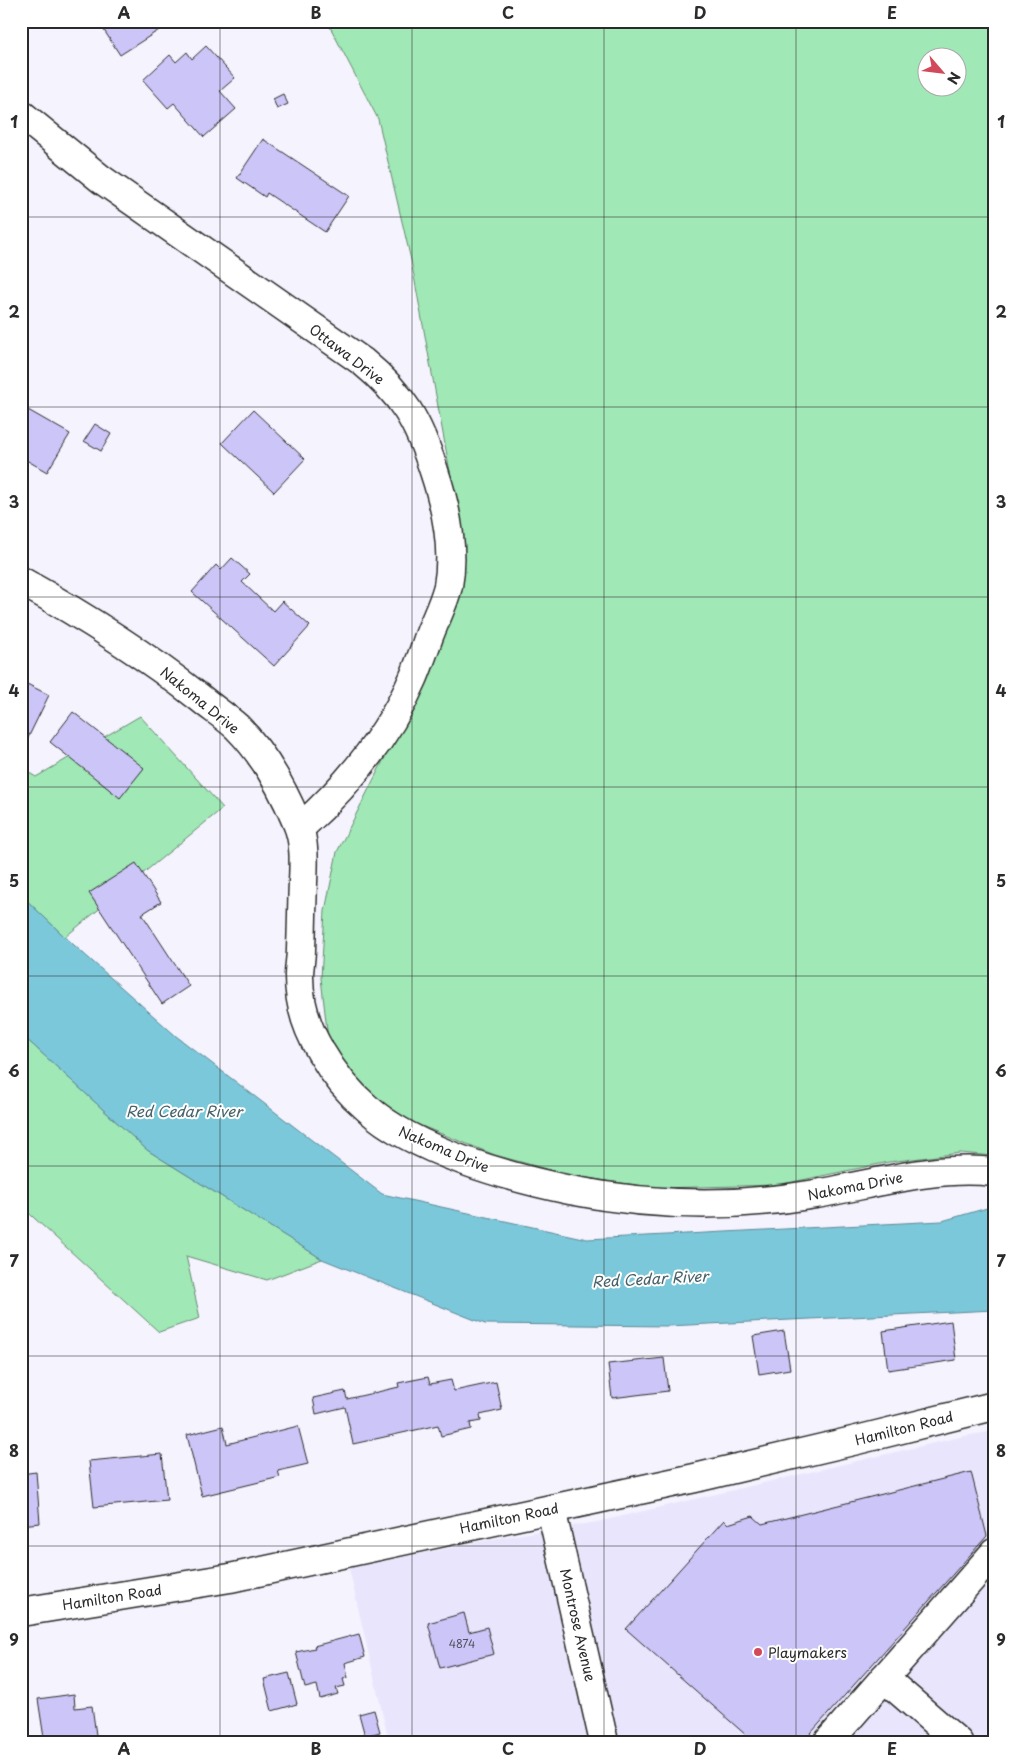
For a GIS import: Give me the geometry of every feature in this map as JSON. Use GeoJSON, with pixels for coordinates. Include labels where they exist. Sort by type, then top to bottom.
{"type":"FeatureCollection","features":[{"type":"Feature","properties":{"kind":"street","name":"Ottawa Drive"},"geometry":{"type":"LineString","coordinates":[[21,114],[101,179],[363,362],[384,380],[402,401],[426,444],[442,494],[448,526],[450,557],[448,587],[413,679],[385,731],[348,782],[300,828]]}},
{"type":"Feature","properties":{"kind":"street","name":"Nakoma Drive"},"geometry":{"type":"LineString","coordinates":[[21,582],[62,604],[128,645],[236,727],[256,750],[287,801],[300,828],[304,859],[299,976],[301,1000],[306,1022],[314,1042],[325,1060],[350,1093],[383,1121],[414,1139],[482,1166],[529,1180],[602,1196],[664,1202],[732,1203],[772,1200],[813,1195],[917,1175],[974,1170],[994,1172]]}},
{"type":"Feature","properties":{"kind":"street","name":"Hamilton Road"},"geometry":{"type":"LineString","coordinates":[[21,1612],[230,1578],[838,1445],[994,1406]]}},
{"type":"Feature","properties":{"kind":"street","name":"Montrose Avenue"},"geometry":{"type":"LineString","coordinates":[[551,1509],[604,1742]]}},
{"type":"Feature","properties":{"kind":"street"},"geometry":{"type":"LineString","coordinates":[[828,1742],[994,1553]]}},
{"type":"Feature","properties":{"kind":"street"},"geometry":{"type":"LineString","coordinates":[[884,1678],[958,1742]]}},
{"type":"Feature","properties":{"kind":"shaded area"},"geometry":{"type":"Polygon","coordinates":[[[994,1431],[994,1742],[389,1742],[349,1568],[498,1538],[597,1522],[960,1437],[994,1431]]]}},
{"type":"Feature","properties":{"kind":"green space"},"geometry":{"type":"Polygon","coordinates":[[[327,21],[994,21],[994,1156],[960,1153],[889,1162],[778,1185],[657,1188],[572,1176],[495,1155],[414,1123],[365,1092],[328,1039],[321,978],[325,911],[337,852],[438,652],[458,594],[463,542],[411,260],[378,119],[327,21]]]}},
{"type":"Feature","properties":{"kind":"green space"},"geometry":{"type":"Polygon","coordinates":[[[140,716],[223,808],[65,937],[21,895],[21,768],[36,777],[140,716]]]}},
{"type":"Feature","properties":{"kind":"green space"},"geometry":{"type":"Polygon","coordinates":[[[21,1034],[147,1150],[322,1259],[267,1280],[186,1256],[200,1318],[159,1332],[21,1206],[21,1034]]]}},
{"type":"Feature","properties":{"kind":"water","name":"Red Cedar River"},"geometry":{"type":"Polygon","coordinates":[[[21,895],[176,1036],[382,1194],[587,1239],[942,1221],[994,1206],[994,1310],[668,1326],[485,1324],[322,1259],[147,1150],[21,1034],[21,895]]]}},
{"type":"Feature","properties":{"kind":"building"},"geometry":{"type":"Polygon","coordinates":[[[98,21],[164,21],[167,25],[120,55],[98,21]]]}},
{"type":"Feature","properties":{"kind":"building"},"geometry":{"type":"Polygon","coordinates":[[[206,46],[235,78],[220,91],[236,109],[204,137],[174,103],[168,108],[143,80],[170,55],[176,62],[187,52],[192,59],[206,46]]]}},
{"type":"Feature","properties":{"kind":"building"},"geometry":{"type":"Polygon","coordinates":[[[283,94],[288,104],[277,109],[273,99],[283,94]]]}},
{"type":"Feature","properties":{"kind":"building"},"geometry":{"type":"Polygon","coordinates":[[[263,139],[349,196],[325,232],[267,193],[265,197],[237,178],[263,139]]]}},
{"type":"Feature","properties":{"kind":"building"},"geometry":{"type":"Polygon","coordinates":[[[21,406],[70,434],[47,472],[21,457],[21,406]]]}},
{"type":"Feature","properties":{"kind":"building"},"geometry":{"type":"Polygon","coordinates":[[[253,410],[305,459],[274,492],[222,443],[253,410]]]}},
{"type":"Feature","properties":{"kind":"building"},"geometry":{"type":"Polygon","coordinates":[[[95,424],[111,434],[101,451],[84,441],[95,424]]]}},
{"type":"Feature","properties":{"kind":"building"},"geometry":{"type":"Polygon","coordinates":[[[232,558],[250,574],[242,582],[273,611],[282,601],[310,626],[274,666],[192,592],[216,565],[221,570],[232,558]]]}},
{"type":"Feature","properties":{"kind":"building"},"geometry":{"type":"Polygon","coordinates":[[[21,681],[49,695],[27,740],[21,737],[21,681]]]}},
{"type":"Feature","properties":{"kind":"building"},"geometry":{"type":"Polygon","coordinates":[[[73,712],[144,768],[120,798],[50,742],[73,712]]]}},
{"type":"Feature","properties":{"kind":"building"},"geometry":{"type":"Polygon","coordinates":[[[136,863],[161,902],[142,914],[189,986],[162,1004],[89,893],[136,863]]]}},
{"type":"Feature","properties":{"kind":"building"},"geometry":{"type":"Polygon","coordinates":[[[951,1321],[956,1360],[888,1370],[883,1331],[951,1321]]]}},
{"type":"Feature","properties":{"kind":"building"},"geometry":{"type":"Polygon","coordinates":[[[784,1331],[790,1369],[759,1374],[753,1336],[784,1331]]]}},
{"type":"Feature","properties":{"kind":"building"},"geometry":{"type":"Polygon","coordinates":[[[664,1358],[668,1391],[612,1398],[608,1364],[664,1358]]]}},
{"type":"Feature","properties":{"kind":"building"},"geometry":{"type":"Polygon","coordinates":[[[428,1377],[430,1384],[451,1380],[454,1391],[496,1382],[502,1410],[480,1415],[481,1421],[470,1423],[471,1429],[441,1436],[438,1425],[353,1444],[345,1407],[316,1414],[313,1398],[345,1391],[347,1399],[399,1387],[398,1383],[428,1377]]]}},
{"type":"Feature","properties":{"kind":"building"},"geometry":{"type":"Polygon","coordinates":[[[223,1426],[227,1444],[298,1426],[308,1464],[278,1471],[280,1477],[202,1496],[187,1435],[223,1426]]]}},
{"type":"Feature","properties":{"kind":"building"},"geometry":{"type":"Polygon","coordinates":[[[162,1454],[167,1500],[94,1507],[89,1461],[162,1454]]]}},
{"type":"Feature","properties":{"kind":"building"},"geometry":{"type":"Polygon","coordinates":[[[36,1472],[40,1523],[21,1525],[21,1474],[36,1472]]]}},
{"type":"Feature","properties":{"kind":"building"},"geometry":{"type":"Polygon","coordinates":[[[971,1472],[987,1536],[803,1742],[742,1742],[747,1736],[626,1629],[724,1520],[728,1524],[753,1516],[762,1524],[971,1472]]]}},
{"type":"Feature","properties":{"kind":"building"},"geometry":{"type":"Polygon","coordinates":[[[464,1613],[469,1632],[487,1627],[494,1654],[440,1668],[428,1623],[464,1613]]]}},
{"type":"Feature","properties":{"kind":"building"},"geometry":{"type":"Polygon","coordinates":[[[359,1634],[365,1657],[345,1663],[348,1678],[343,1679],[345,1686],[336,1688],[338,1694],[320,1699],[317,1685],[305,1688],[296,1652],[359,1634]]]}},
{"type":"Feature","properties":{"kind":"building"},"geometry":{"type":"Polygon","coordinates":[[[289,1673],[297,1704],[272,1711],[264,1679],[289,1673]]]}},
{"type":"Feature","properties":{"kind":"building"},"geometry":{"type":"Polygon","coordinates":[[[74,1694],[75,1708],[92,1706],[97,1742],[56,1742],[55,1737],[44,1738],[38,1699],[74,1694]]]}},
{"type":"Feature","properties":{"kind":"building"},"geometry":{"type":"Polygon","coordinates":[[[374,1710],[380,1732],[365,1736],[359,1714],[374,1710]]]}},
{"type":"Feature","properties":{"kind":"place","name":"Playmakers"},"geometry":{"type":"Point","coordinates":[758,1652]}}]}
